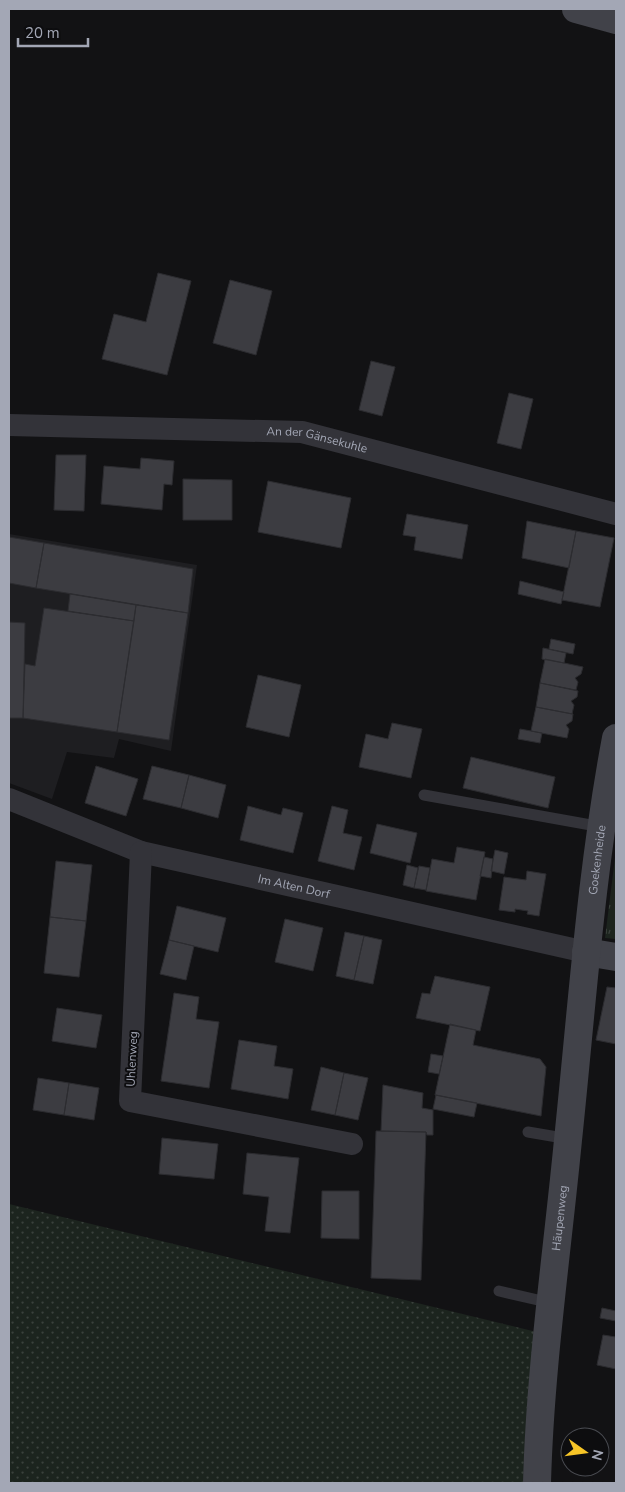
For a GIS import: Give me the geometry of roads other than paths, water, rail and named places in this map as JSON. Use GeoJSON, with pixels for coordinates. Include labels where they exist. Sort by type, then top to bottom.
{"type":"FeatureCollection","features":[{"type":"Feature","properties":{"kind":"street"},"geometry":{"type":"LineString","coordinates":[[576,9],[616,20]]}},
{"type":"Feature","properties":{"kind":"street","name":"An der Gänsekuhle"},"geometry":{"type":"LineString","coordinates":[[9,425],[302,432],[616,514]]}},
{"type":"Feature","properties":{"kind":"street","name":"Goekenheide"},"geometry":{"type":"LineString","coordinates":[[586,952],[616,738]]}},
{"type":"Feature","properties":{"kind":"street","name":"Im Alten Dorf"},"geometry":{"type":"LineString","coordinates":[[9,799],[141,852],[586,952]]}},
{"type":"Feature","properties":{"kind":"street","name":"Uhlenweg"},"geometry":{"type":"LineString","coordinates":[[141,852],[130,1101],[352,1144]]}},
{"type":"Feature","properties":{"kind":"street"},"geometry":{"type":"LineString","coordinates":[[586,952],[616,957]]}},
{"type":"Feature","properties":{"kind":"street","name":"Häupenweg"},"geometry":{"type":"LineString","coordinates":[[537,1483],[538,1447],[551,1303],[569,1139],[586,952]]}},
{"type":"Feature","properties":{"kind":"lane"},"geometry":{"type":"LineString","coordinates":[[424,795],[603,827]]}},
{"type":"Feature","properties":{"kind":"lane"},"geometry":{"type":"LineString","coordinates":[[528,1132],[569,1139]]}},
{"type":"Feature","properties":{"kind":"lane"},"geometry":{"type":"LineString","coordinates":[[499,1291],[551,1303]]}}]}
